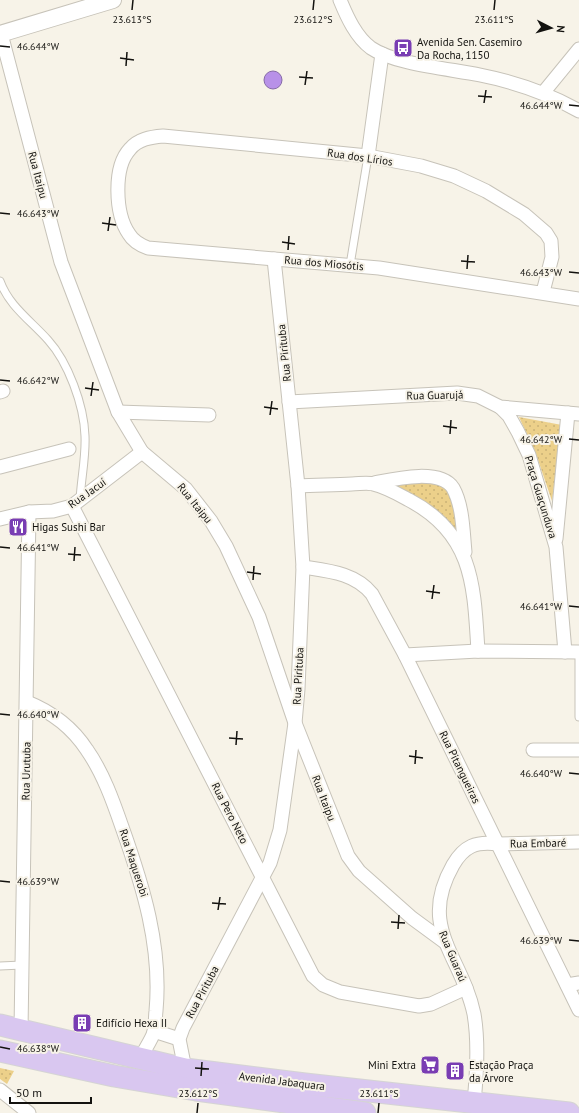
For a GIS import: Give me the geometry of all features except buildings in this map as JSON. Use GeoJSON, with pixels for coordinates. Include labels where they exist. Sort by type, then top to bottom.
{"type":"FeatureCollection","features":[{"type":"Feature","properties":{"kind":"main road","name":"Avenida Jabaquara"},"geometry":{"type":"LineString","coordinates":[[0,1025],[185,1069],[474,1108],[569,1113]]}},
{"type":"Feature","properties":{"kind":"main road","name":"Avenida Jabaquara"},"geometry":{"type":"LineString","coordinates":[[0,1051],[114,1076],[196,1090],[365,1113]]}},
{"type":"Feature","properties":{"kind":"street"},"geometry":{"type":"LineString","coordinates":[[1,34],[114,0]]}},
{"type":"Feature","properties":{"kind":"street"},"geometry":{"type":"LineString","coordinates":[[340,0],[352,25],[360,37],[382,54],[507,81],[543,93],[579,111]]}},
{"type":"Feature","properties":{"kind":"street","name":"Rua Itaipu"},"geometry":{"type":"LineString","coordinates":[[1,34],[61,262],[118,412],[126,429],[142,452],[186,489],[211,521],[226,546],[259,617],[295,723],[343,845],[353,864],[412,918],[446,943]]}},
{"type":"Feature","properties":{"kind":"street"},"geometry":{"type":"LineString","coordinates":[[543,93],[579,49]]}},
{"type":"Feature","properties":{"kind":"street"},"geometry":{"type":"LineString","coordinates":[[368,156],[382,54]]}},
{"type":"Feature","properties":{"kind":"street","name":"Rua dos Lírios"},"geometry":{"type":"LineString","coordinates":[[118,178],[121,167],[130,148],[138,142],[151,137],[163,136],[368,156],[421,166],[454,176],[486,191],[536,224],[546,233],[551,241],[552,251],[550,268],[543,292]]}},
{"type":"Feature","properties":{"kind":"street","name":"Rua dos Miosótis"},"geometry":{"type":"LineString","coordinates":[[118,178],[118,194],[124,225],[129,234],[141,245],[163,250],[350,266],[543,292],[579,299]]}},
{"type":"Feature","properties":{"kind":"street","name":"Rua Pirituba"},"geometry":{"type":"LineString","coordinates":[[179,1039],[183,1028],[263,877],[275,847],[280,830],[295,723],[298,689],[303,567],[298,486],[274,259]]}},
{"type":"Feature","properties":{"kind":"street","name":"Rua Guarujá"},"geometry":{"type":"LineString","coordinates":[[289,402],[447,392],[465,393],[478,396],[500,407],[574,414]]}},
{"type":"Feature","properties":{"kind":"street","name":"Praça Guaçunduva"},"geometry":{"type":"LineString","coordinates":[[500,407],[512,422],[529,455],[556,547],[565,652]]}},
{"type":"Feature","properties":{"kind":"street"},"geometry":{"type":"LineString","coordinates":[[118,412],[209,415]]}},
{"type":"Feature","properties":{"kind":"street","name":"Praça Guaçunduva"},"geometry":{"type":"LineString","coordinates":[[556,547],[574,414]]}},
{"type":"Feature","properties":{"kind":"street"},"geometry":{"type":"LineString","coordinates":[[0,467],[68,449]]}},
{"type":"Feature","properties":{"kind":"street","name":"Rua Jacuí"},"geometry":{"type":"LineString","coordinates":[[0,519],[29,512],[53,511],[76,503],[142,452]]}},
{"type":"Feature","properties":{"kind":"street"},"geometry":{"type":"LineString","coordinates":[[298,486],[372,483],[428,477],[444,480],[452,488],[457,500],[466,560],[472,584],[478,651]]}},
{"type":"Feature","properties":{"kind":"street"},"geometry":{"type":"LineString","coordinates":[[372,483],[388,489],[423,507],[454,538],[466,560]]}},
{"type":"Feature","properties":{"kind":"street","name":"Rua Pero Neto"},"geometry":{"type":"LineString","coordinates":[[76,503],[313,976],[323,985],[340,992],[419,1006],[431,1004],[466,988]]}},
{"type":"Feature","properties":{"kind":"street","name":"Rua Urutuba"},"geometry":{"type":"LineString","coordinates":[[21,1030],[29,512]]}},
{"type":"Feature","properties":{"kind":"street","name":"Rua Pitangueiras"},"geometry":{"type":"LineString","coordinates":[[303,567],[348,576],[366,587],[377,602],[405,655],[498,844],[573,984],[579,1010]]}},
{"type":"Feature","properties":{"kind":"street"},"geometry":{"type":"LineString","coordinates":[[405,655],[478,651],[579,652]]}},
{"type":"Feature","properties":{"kind":"street","name":"Rua Maquerobi"},"geometry":{"type":"LineString","coordinates":[[27,702],[52,713],[78,737],[88,750],[100,773],[118,815],[146,897],[154,941],[157,980],[154,1031],[140,1059]]}},
{"type":"Feature","properties":{"kind":"street"},"geometry":{"type":"LineString","coordinates":[[532,750],[579,750]]}},
{"type":"Feature","properties":{"kind":"street","name":"Rua Guaraú"},"geometry":{"type":"LineString","coordinates":[[474,1108],[477,1040],[474,1014],[466,988],[446,943],[439,920],[439,903],[448,874],[456,860],[473,844],[485,842],[498,844]]}},
{"type":"Feature","properties":{"kind":"street","name":"Rua Embaré"},"geometry":{"type":"LineString","coordinates":[[498,844],[579,842]]}},
{"type":"Feature","properties":{"kind":"street"},"geometry":{"type":"LineString","coordinates":[[154,1031],[179,1039],[185,1069]]}},
{"type":"Feature","properties":{"kind":"street"},"geometry":{"type":"LineString","coordinates":[[0,1090],[29,1113]]}},
{"type":"Feature","properties":{"kind":"lane"},"geometry":{"type":"LineString","coordinates":[[350,266],[368,156]]}},
{"type":"Feature","properties":{"kind":"lane"},"geometry":{"type":"LineString","coordinates":[[0,280],[7,296],[15,307],[48,340],[64,362],[76,396],[85,434],[76,503]]}},
{"type":"Feature","properties":{"kind":"lane"},"geometry":{"type":"LineString","coordinates":[[579,652],[579,716]]}},
{"type":"Feature","properties":{"kind":"lane"},"geometry":{"type":"LineString","coordinates":[[0,966],[22,965]]}},
{"type":"Feature","properties":{"kind":"shaded area"},"geometry":{"type":"Polygon","coordinates":[[[269,71],[277,71],[282,76],[280,87],[277,89],[269,89],[264,84],[264,76],[269,71]]]}},
{"type":"Feature","properties":{"kind":"shaded area"},"geometry":{"type":"Polygon","coordinates":[[[519,417],[562,425],[552,501],[536,454],[519,417]]]}},
{"type":"Feature","properties":{"kind":"shaded area"},"geometry":{"type":"Polygon","coordinates":[[[437,481],[451,490],[459,534],[392,485],[437,481]]]}},
{"type":"Feature","properties":{"kind":"shaded area"},"geometry":{"type":"Polygon","coordinates":[[[0,1068],[14,1071],[7,1084],[0,1079],[0,1068]]]}},
{"type":"Feature","properties":{"kind":"place","name":"Avenida Sen. Casemiro Da Rocha, 1150"},"geometry":{"type":"Point","coordinates":[403,48]}},
{"type":"Feature","properties":{"kind":"place","name":"Higas Sushi Bar"},"geometry":{"type":"Point","coordinates":[18,527]}},
{"type":"Feature","properties":{"kind":"place","name":"Edifício Hexa II"},"geometry":{"type":"Point","coordinates":[82,1023]}},
{"type":"Feature","properties":{"kind":"place","name":"Mini Extra"},"geometry":{"type":"Point","coordinates":[430,1065]}},
{"type":"Feature","properties":{"kind":"place","name":"Estação Praça da Árvore"},"geometry":{"type":"Point","coordinates":[455,1071]}}]}
